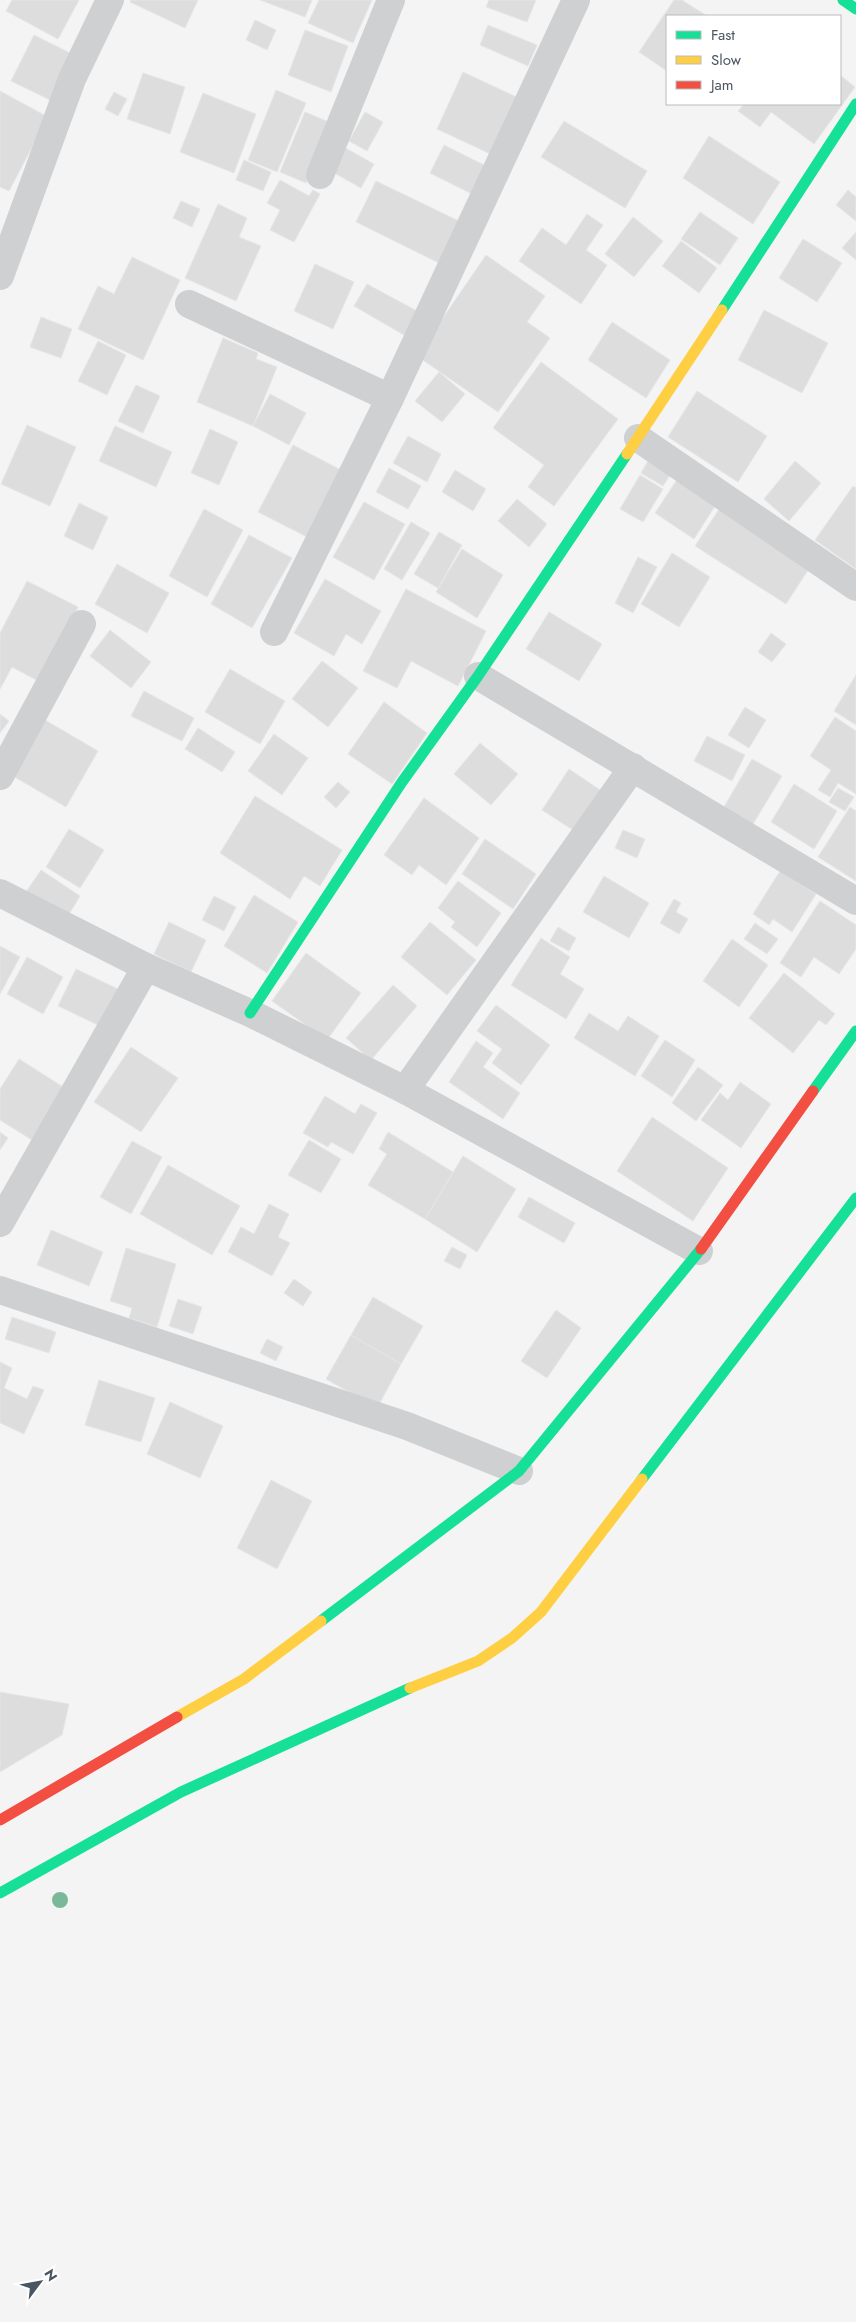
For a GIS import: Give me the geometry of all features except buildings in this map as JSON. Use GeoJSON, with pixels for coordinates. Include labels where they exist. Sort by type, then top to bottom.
{"type":"FeatureCollection","features":[{"type":"Feature","properties":{"kind":"street"},"geometry":{"type":"LineString","coordinates":[[0,276],[72,80],[110,0]]}},
{"type":"Feature","properties":{"kind":"street"},"geometry":{"type":"LineString","coordinates":[[320,174],[391,0]]}},
{"type":"Feature","properties":{"kind":"street"},"geometry":{"type":"LineString","coordinates":[[274,632],[390,398],[576,0]]}},
{"type":"Feature","properties":{"kind":"street"},"geometry":{"type":"LineString","coordinates":[[843,0],[856,9]]}},
{"type":"Feature","properties":{"kind":"street"},"geometry":{"type":"LineString","coordinates":[[250,1012],[402,782],[478,676],[638,438],[856,104]]}},
{"type":"Feature","properties":{"kind":"street"},"geometry":{"type":"LineString","coordinates":[[189,304],[390,398]]}},
{"type":"Feature","properties":{"kind":"street"},"geometry":{"type":"LineString","coordinates":[[638,438],[856,587]]}},
{"type":"Feature","properties":{"kind":"street"},"geometry":{"type":"LineString","coordinates":[[0,776],[82,624]]}},
{"type":"Feature","properties":{"kind":"street"},"geometry":{"type":"LineString","coordinates":[[478,676],[856,901]]}},
{"type":"Feature","properties":{"kind":"street"},"geometry":{"type":"LineString","coordinates":[[405,1090],[633,767]]}},
{"type":"Feature","properties":{"kind":"street"},"geometry":{"type":"LineString","coordinates":[[0,893],[146,967],[250,1012],[405,1090],[698,1251]]}},
{"type":"Feature","properties":{"kind":"street"},"geometry":{"type":"LineString","coordinates":[[0,1223],[146,967]]}},
{"type":"Feature","properties":{"kind":"street"},"geometry":{"type":"LineString","coordinates":[[0,1820],[244,1678],[519,1471],[698,1251],[856,1031]]}},
{"type":"Feature","properties":{"kind":"street"},"geometry":{"type":"LineString","coordinates":[[0,1893],[181,1792],[409,1688],[478,1661],[512,1638],[552,1598],[856,1198]]}},
{"type":"Feature","properties":{"kind":"street"},"geometry":{"type":"LineString","coordinates":[[0,1290],[406,1426],[519,1471]]}},
{"type":"Feature","properties":{"kind":"traffic: fast"},"geometry":{"type":"LineString","coordinates":[[843,0],[856,9]]}},
{"type":"Feature","properties":{"kind":"traffic: fast"},"geometry":{"type":"LineString","coordinates":[[722,310],[856,104]]}},
{"type":"Feature","properties":{"kind":"traffic: fast"},"geometry":{"type":"LineString","coordinates":[[250,1013],[402,782],[478,676],[627,454]]}},
{"type":"Feature","properties":{"kind":"traffic: fast"},"geometry":{"type":"LineString","coordinates":[[813,1091],[856,1031]]}},
{"type":"Feature","properties":{"kind":"traffic: fast"},"geometry":{"type":"LineString","coordinates":[[642,1479],[856,1198]]}},
{"type":"Feature","properties":{"kind":"traffic: fast"},"geometry":{"type":"LineString","coordinates":[[321,1621],[519,1471],[701,1249]]}},
{"type":"Feature","properties":{"kind":"traffic: fast"},"geometry":{"type":"LineString","coordinates":[[0,1893],[181,1792],[410,1688]]}},
{"type":"Feature","properties":{"kind":"traffic: slow"},"geometry":{"type":"LineString","coordinates":[[627,454],[722,310]]}},
{"type":"Feature","properties":{"kind":"traffic: slow"},"geometry":{"type":"LineString","coordinates":[[410,1688],[478,1661],[512,1638],[541,1612],[642,1479]]}},
{"type":"Feature","properties":{"kind":"traffic: slow"},"geometry":{"type":"LineString","coordinates":[[177,1717],[244,1679],[321,1621]]}},
{"type":"Feature","properties":{"kind":"traffic: jam"},"geometry":{"type":"LineString","coordinates":[[701,1249],[813,1091]]}},
{"type":"Feature","properties":{"kind":"traffic: jam"},"geometry":{"type":"LineString","coordinates":[[0,1820],[177,1717]]}}]}
